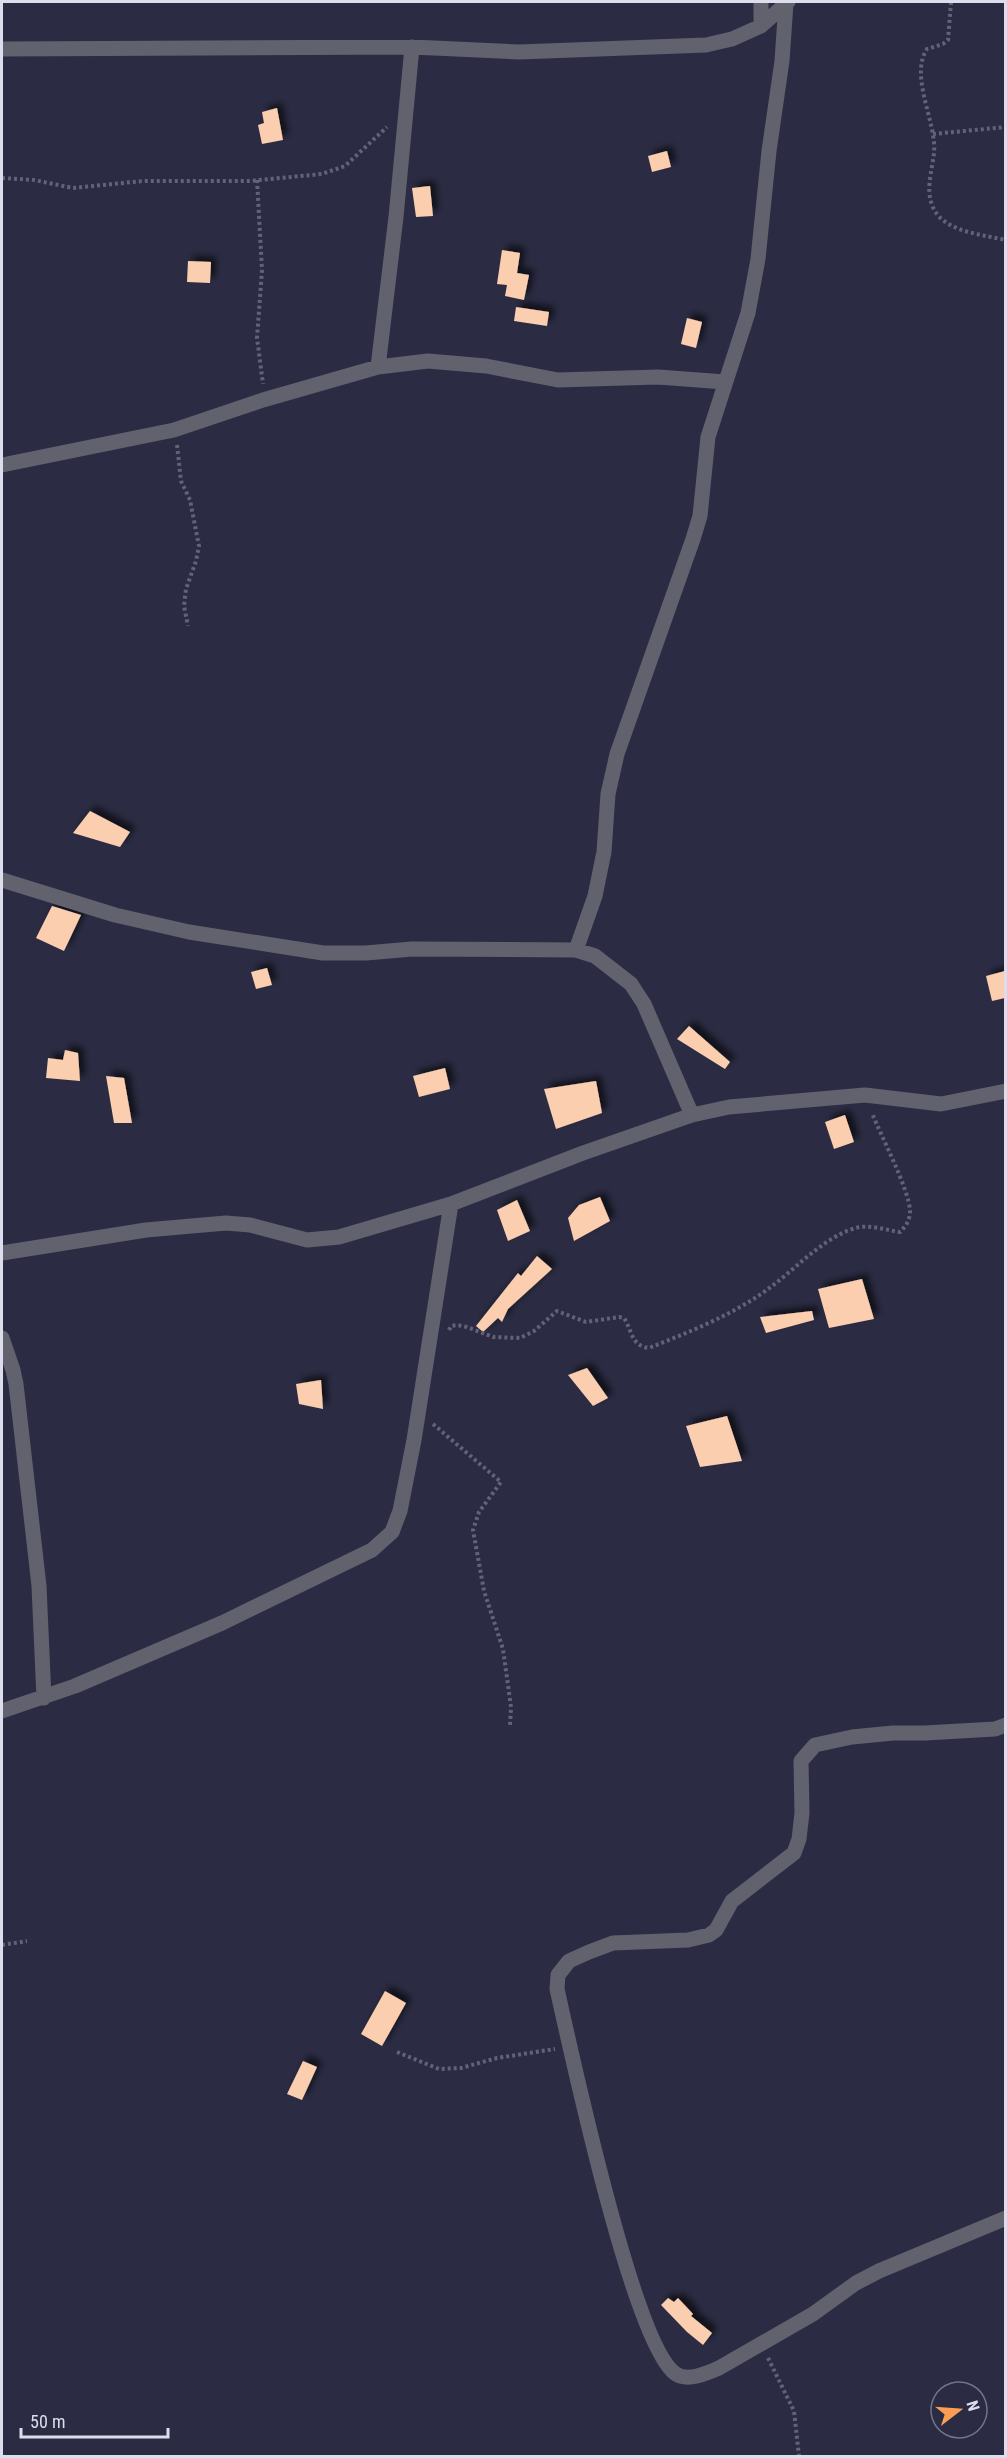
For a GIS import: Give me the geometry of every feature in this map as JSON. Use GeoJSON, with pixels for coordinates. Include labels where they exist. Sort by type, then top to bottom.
{"type":"FeatureCollection","features":[{"type":"Feature","properties":{"kind":"street"},"geometry":{"type":"LineString","coordinates":[[761,2],[761,26]]}},
{"type":"Feature","properties":{"kind":"street"},"geometry":{"type":"LineString","coordinates":[[2,49],[412,46],[519,52],[706,45],[732,39],[761,26],[787,2]]}},
{"type":"Feature","properties":{"kind":"street"},"geometry":{"type":"LineString","coordinates":[[576,950],[595,896],[604,852],[608,794],[617,754],[693,539],[701,505],[708,437],[748,313],[758,259],[787,2]]}},
{"type":"Feature","properties":{"kind":"street"},"geometry":{"type":"LineString","coordinates":[[378,367],[412,46]]}},
{"type":"Feature","properties":{"kind":"street"},"geometry":{"type":"LineString","coordinates":[[2,465],[174,430],[263,400],[378,367],[428,361],[486,366],[558,380],[658,377],[725,382]]}},
{"type":"Feature","properties":{"kind":"street"},"geometry":{"type":"LineString","coordinates":[[2,880],[115,915],[189,932],[280,948],[323,953],[366,953],[412,949],[576,950],[595,956],[631,984],[644,1004],[692,1115]]}},
{"type":"Feature","properties":{"kind":"street"},"geometry":{"type":"LineString","coordinates":[[2,1253],[146,1230],[226,1223],[250,1225],[307,1240],[339,1237],[451,1204],[583,1153],[692,1115],[729,1107],[865,1095],[941,1104],[1005,1091]]}},
{"type":"Feature","properties":{"kind":"street"},"geometry":{"type":"LineString","coordinates":[[2,1712],[44,1698],[222,1623],[372,1550],[392,1532],[400,1511],[419,1412],[451,1204]]}},
{"type":"Feature","properties":{"kind":"street"},"geometry":{"type":"LineString","coordinates":[[2,1338],[16,1384],[39,1586],[44,1698]]}},
{"type":"Feature","properties":{"kind":"street"},"geometry":{"type":"LineString","coordinates":[[1005,1725],[995,1729],[852,1737],[815,1745],[801,1761],[802,1813],[799,1839],[794,1853],[732,1901],[716,1930],[708,1935],[688,1940],[613,1943],[569,1961],[558,1975],[557,1989],[628,2274],[650,2333],[671,2370],[685,2378],[712,2371],[761,2344],[813,2314],[856,2283],[879,2271],[1005,2218]]}},
{"type":"Feature","properties":{"kind":"path"},"geometry":{"type":"LineString","coordinates":[[951,2],[948,40],[927,49],[922,61],[923,88],[933,134],[934,152],[929,195],[934,210],[941,219],[953,226],[1005,240]]}},
{"type":"Feature","properties":{"kind":"path"},"geometry":{"type":"LineString","coordinates":[[2,178],[34,180],[73,188],[143,181],[257,180],[321,174],[345,166],[369,142],[406,113]]}},
{"type":"Feature","properties":{"kind":"path"},"geometry":{"type":"LineString","coordinates":[[933,134],[1005,127]]}},
{"type":"Feature","properties":{"kind":"path"},"geometry":{"type":"LineString","coordinates":[[257,180],[262,270],[257,338],[262,368],[263,400]]}},
{"type":"Feature","properties":{"kind":"path"},"geometry":{"type":"LineString","coordinates":[[174,430],[181,481],[190,500],[199,546],[186,590],[184,606],[188,626]]}},
{"type":"Feature","properties":{"kind":"path"},"geometry":{"type":"LineString","coordinates":[[448,1332],[451,1326],[458,1325],[493,1337],[520,1338],[534,1331],[557,1311],[586,1322],[624,1318],[633,1341],[648,1348],[716,1320],[747,1303],[770,1289],[809,1255],[855,1228],[872,1226],[900,1232],[907,1226],[910,1211],[902,1183],[865,1095]]}},
{"type":"Feature","properties":{"kind":"path"},"geometry":{"type":"LineString","coordinates":[[419,1412],[501,1482],[479,1512],[472,1530],[484,1591],[503,1649],[511,1707],[510,1725]]}},
{"type":"Feature","properties":{"kind":"path"},"geometry":{"type":"LineString","coordinates":[[2,1946],[27,1941]]}},
{"type":"Feature","properties":{"kind":"path"},"geometry":{"type":"LineString","coordinates":[[397,2052],[439,2069],[461,2068],[497,2058],[570,2046]]}},
{"type":"Feature","properties":{"kind":"path"},"geometry":{"type":"LineString","coordinates":[[761,2344],[783,2384],[794,2411],[798,2457]]}},
{"type":"Feature","properties":{"kind":"building"},"geometry":{"type":"Polygon","coordinates":[[[277,108],[283,140],[262,144],[258,125],[264,123],[262,112],[277,108]]]}},
{"type":"Feature","properties":{"kind":"building"},"geometry":{"type":"Polygon","coordinates":[[[667,151],[671,167],[652,172],[648,156],[667,151]]]}},
{"type":"Feature","properties":{"kind":"building"},"geometry":{"type":"Polygon","coordinates":[[[430,186],[433,216],[416,217],[412,188],[430,186]]]}},
{"type":"Feature","properties":{"kind":"building"},"geometry":{"type":"Polygon","coordinates":[[[502,250],[520,253],[517,273],[529,275],[524,300],[505,296],[507,285],[497,284],[502,250]]]}},
{"type":"Feature","properties":{"kind":"building"},"geometry":{"type":"Polygon","coordinates":[[[188,261],[211,262],[210,283],[187,282],[188,261]]]}},
{"type":"Feature","properties":{"kind":"building"},"geometry":{"type":"Polygon","coordinates":[[[516,307],[549,312],[547,326],[514,321],[516,307]]]}},
{"type":"Feature","properties":{"kind":"building"},"geometry":{"type":"Polygon","coordinates":[[[687,318],[702,322],[696,348],[681,344],[687,318]]]}},
{"type":"Feature","properties":{"kind":"building"},"geometry":{"type":"Polygon","coordinates":[[[90,811],[130,832],[120,847],[73,833],[90,811]]]}},
{"type":"Feature","properties":{"kind":"building"},"geometry":{"type":"Polygon","coordinates":[[[52,906],[81,915],[64,951],[36,938],[52,906]]]}},
{"type":"Feature","properties":{"kind":"building"},"geometry":{"type":"Polygon","coordinates":[[[267,968],[272,985],[256,989],[251,972],[267,968]]]}},
{"type":"Feature","properties":{"kind":"building"},"geometry":{"type":"Polygon","coordinates":[[[1005,971],[1005,998],[992,1001],[986,976],[1005,971]]]}},
{"type":"Feature","properties":{"kind":"building"},"geometry":{"type":"Polygon","coordinates":[[[689,1026],[730,1062],[725,1069],[677,1039],[689,1026]]]}},
{"type":"Feature","properties":{"kind":"building"},"geometry":{"type":"Polygon","coordinates":[[[65,1050],[78,1053],[80,1081],[46,1078],[48,1058],[63,1060],[65,1050]]]}},
{"type":"Feature","properties":{"kind":"building"},"geometry":{"type":"Polygon","coordinates":[[[445,1068],[450,1089],[419,1097],[413,1076],[445,1068]]]}},
{"type":"Feature","properties":{"kind":"building"},"geometry":{"type":"Polygon","coordinates":[[[106,1076],[124,1078],[132,1123],[114,1123],[106,1076]]]}},
{"type":"Feature","properties":{"kind":"building"},"geometry":{"type":"Polygon","coordinates":[[[596,1081],[602,1113],[556,1129],[544,1089],[596,1081]]]}},
{"type":"Feature","properties":{"kind":"building"},"geometry":{"type":"Polygon","coordinates":[[[845,1115],[854,1142],[834,1149],[825,1122],[845,1115]]]}},
{"type":"Feature","properties":{"kind":"building"},"geometry":{"type":"Polygon","coordinates":[[[600,1197],[610,1221],[574,1241],[568,1218],[579,1205],[600,1197]]]}},
{"type":"Feature","properties":{"kind":"building"},"geometry":{"type":"Polygon","coordinates":[[[517,1200],[530,1231],[508,1241],[497,1210],[517,1200]]]}},
{"type":"Feature","properties":{"kind":"building"},"geometry":{"type":"Polygon","coordinates":[[[537,1256],[552,1269],[508,1309],[502,1322],[498,1318],[483,1332],[476,1326],[518,1273],[521,1276],[537,1256]]]}},
{"type":"Feature","properties":{"kind":"building"},"geometry":{"type":"Polygon","coordinates":[[[862,1279],[874,1319],[829,1328],[818,1289],[862,1279]]]}},
{"type":"Feature","properties":{"kind":"building"},"geometry":{"type":"Polygon","coordinates":[[[812,1311],[814,1320],[766,1333],[760,1317],[812,1311]]]}},
{"type":"Feature","properties":{"kind":"building"},"geometry":{"type":"Polygon","coordinates":[[[587,1368],[608,1398],[593,1406],[568,1375],[587,1368]]]}},
{"type":"Feature","properties":{"kind":"building"},"geometry":{"type":"Polygon","coordinates":[[[321,1380],[323,1409],[299,1404],[296,1384],[321,1380]]]}},
{"type":"Feature","properties":{"kind":"building"},"geometry":{"type":"Polygon","coordinates":[[[727,1416],[742,1461],[700,1467],[686,1426],[727,1416]]]}},
{"type":"Feature","properties":{"kind":"building"},"geometry":{"type":"Polygon","coordinates":[[[385,1991],[406,2003],[382,2046],[361,2034],[385,1991]]]}},
{"type":"Feature","properties":{"kind":"building"},"geometry":{"type":"Polygon","coordinates":[[[303,2061],[317,2067],[302,2100],[287,2094],[303,2061]]]}},
{"type":"Feature","properties":{"kind":"building"},"geometry":{"type":"Polygon","coordinates":[[[668,2298],[674,2302],[678,2298],[693,2314],[691,2316],[712,2333],[703,2345],[661,2305],[668,2298]]]}}]}
